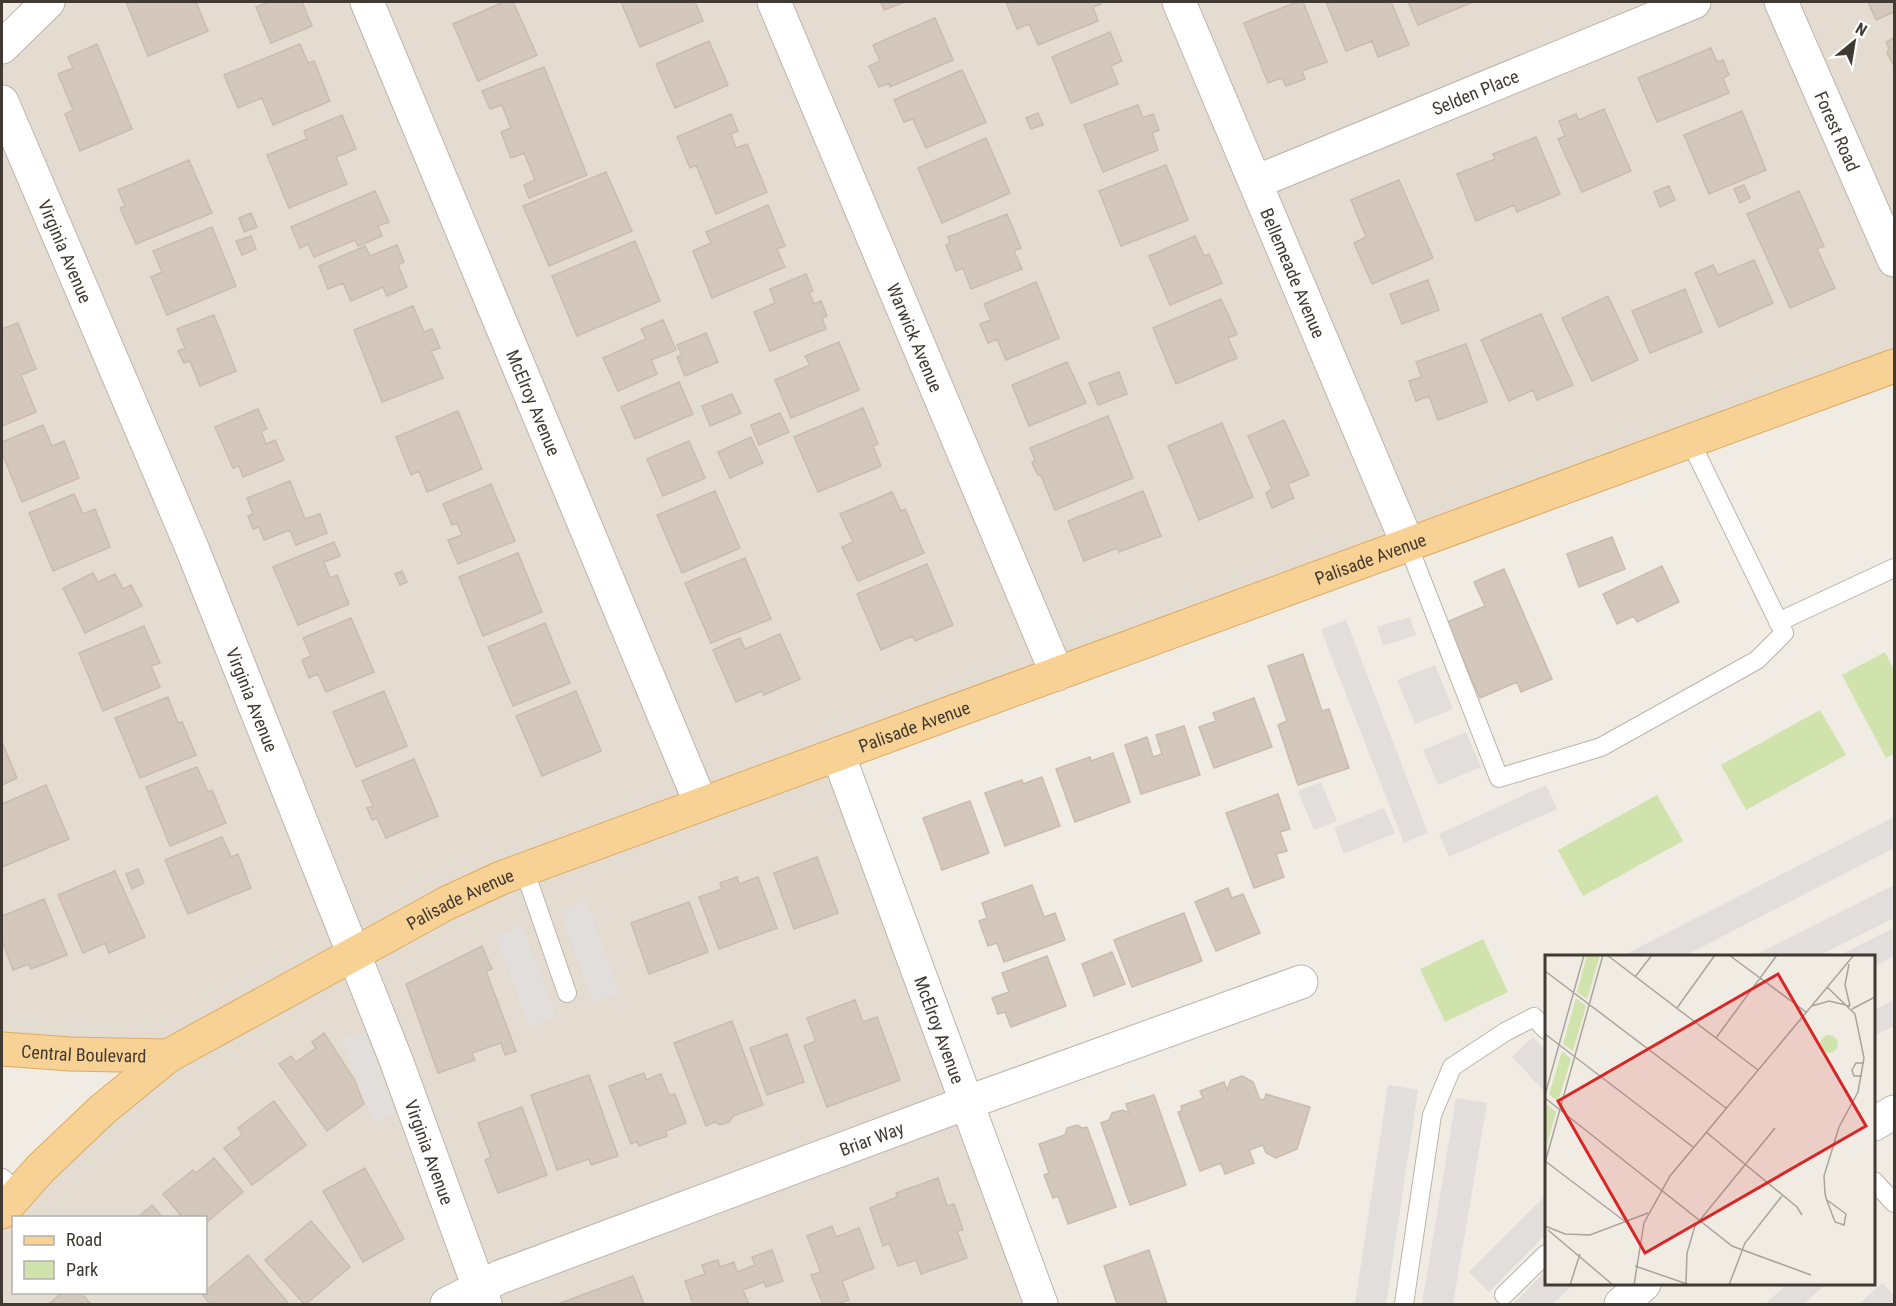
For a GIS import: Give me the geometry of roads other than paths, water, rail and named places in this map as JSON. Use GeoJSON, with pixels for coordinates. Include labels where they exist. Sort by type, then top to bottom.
{"type":"FeatureCollection","features":[{"type":"Feature","properties":{"kind":"main road","name":"Palisade Avenue"},"geometry":{"type":"LineString","coordinates":[[7,1194],[40,1169],[102,1110],[168,1056],[447,903],[501,878],[1894,366]]}},
{"type":"Feature","properties":{"kind":"main road","name":"Central Boulevard"},"geometry":{"type":"LineString","coordinates":[[2,1049],[70,1054],[168,1056]]}},
{"type":"Feature","properties":{"kind":"street"},"geometry":{"type":"LineString","coordinates":[[2,47],[48,2]]}},
{"type":"Feature","properties":{"kind":"street","name":"McElroy Avenue"},"geometry":{"type":"LineString","coordinates":[[367,2],[701,804]]}},
{"type":"Feature","properties":{"kind":"street","name":"Warwick Avenue"},"geometry":{"type":"LineString","coordinates":[[774,2],[1057,674]]}},
{"type":"Feature","properties":{"kind":"street","name":"Bellemeade Avenue"},"geometry":{"type":"LineString","coordinates":[[1179,2],[1408,545]]}},
{"type":"Feature","properties":{"kind":"street","name":"Selden Place"},"geometry":{"type":"LineString","coordinates":[[1256,182],[1695,2]]}},
{"type":"Feature","properties":{"kind":"street","name":"Forest Road"},"geometry":{"type":"LineString","coordinates":[[1781,2],[1894,260]]}},
{"type":"Feature","properties":{"kind":"street","name":"Virginia Avenue"},"geometry":{"type":"LineString","coordinates":[[2,102],[192,548],[396,1060],[482,1295]]}},
{"type":"Feature","properties":{"kind":"street","name":"McElroy Avenue"},"geometry":{"type":"LineString","coordinates":[[838,754],[1041,1305]]}},
{"type":"Feature","properties":{"kind":"street","name":"Briar Way"},"geometry":{"type":"LineString","coordinates":[[447,1305],[482,1295],[500,1277],[966,1103],[1301,982]]}},
{"type":"Feature","properties":{"kind":"street"},"geometry":{"type":"LineString","coordinates":[[1875,1123],[1894,1112]]}},
{"type":"Feature","properties":{"kind":"lane"},"geometry":{"type":"LineString","coordinates":[[1408,545],[1499,778],[1601,747],[1757,660],[1784,633],[1690,441]]}},
{"type":"Feature","properties":{"kind":"lane"},"geometry":{"type":"LineString","coordinates":[[1778,622],[1894,568]]}},
{"type":"Feature","properties":{"kind":"lane"},"geometry":{"type":"LineString","coordinates":[[524,869],[567,993]]}},
{"type":"Feature","properties":{"kind":"lane"},"geometry":{"type":"LineString","coordinates":[[1404,1305],[1432,1115],[1452,1067],[1505,1032],[1534,1017],[1545,1029]]}},
{"type":"Feature","properties":{"kind":"lane"},"geometry":{"type":"LineString","coordinates":[[1875,1182],[1894,1203]]}},
{"type":"Feature","properties":{"kind":"lane"},"geometry":{"type":"LineString","coordinates":[[1504,1295],[1545,1255]]}}]}
